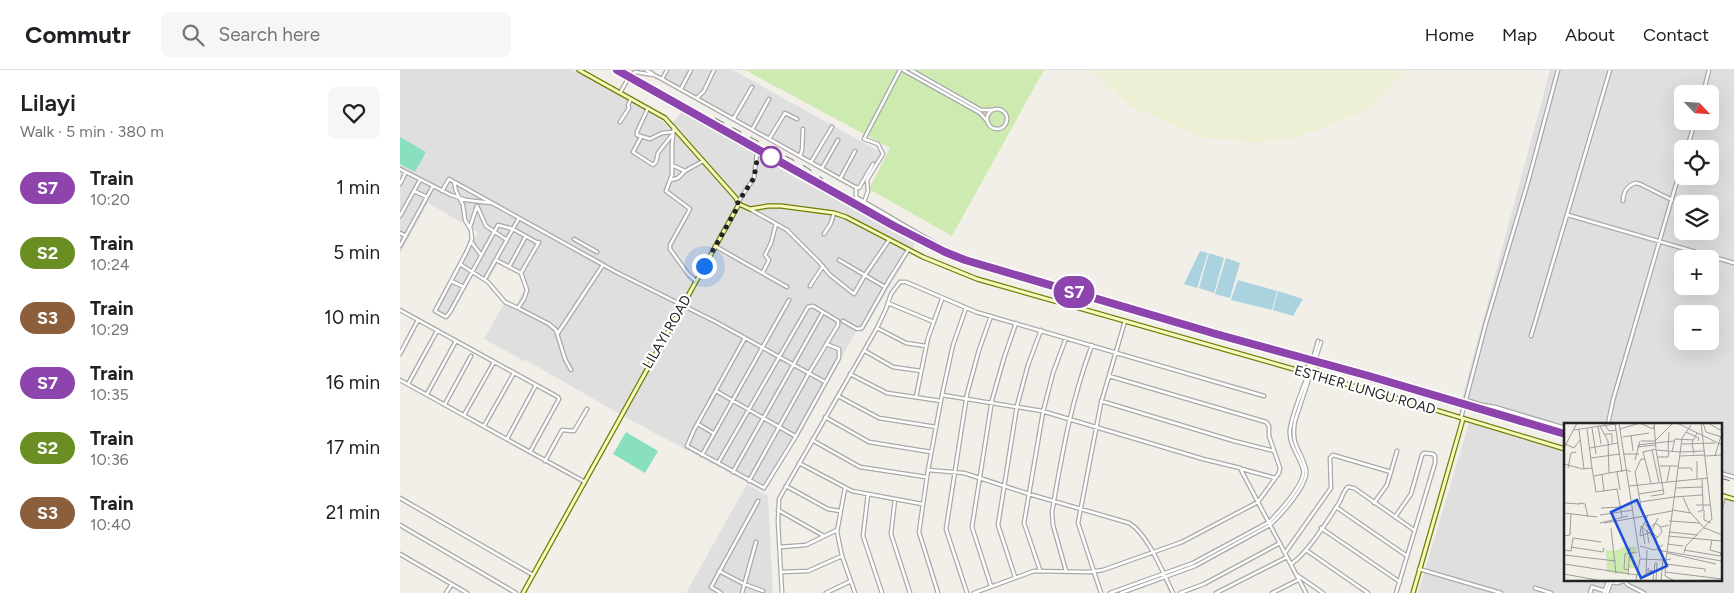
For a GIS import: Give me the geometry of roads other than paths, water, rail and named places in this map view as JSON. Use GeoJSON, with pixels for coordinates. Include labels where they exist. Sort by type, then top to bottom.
{"type":"FeatureCollection","features":[{"type":"Feature","properties":{"kind":"street"},"geometry":{"type":"LineString","coordinates":[[579,70],[665,118],[704,161],[738,203],[787,230],[823,266],[832,278],[854,294],[865,274],[889,240]]}},
{"type":"Feature","properties":{"kind":"street"},"geometry":{"type":"LineString","coordinates":[[646,70],[856,188]]}},
{"type":"Feature","properties":{"kind":"street"},"geometry":{"type":"LineString","coordinates":[[662,79],[667,70]]}},
{"type":"Feature","properties":{"kind":"street"},"geometry":{"type":"LineString","coordinates":[[681,89],[691,70]]}},
{"type":"Feature","properties":{"kind":"street"},"geometry":{"type":"LineString","coordinates":[[697,98],[704,91],[714,70]]}},
{"type":"Feature","properties":{"kind":"street"},"geometry":{"type":"LineString","coordinates":[[864,202],[868,191],[867,180],[883,154],[878,144],[864,138],[901,70],[980,113],[992,127],[998,128],[1006,122],[1004,112],[998,109],[981,110],[911,70]]}},
{"type":"Feature","properties":{"kind":"street"},"geometry":{"type":"LineString","coordinates":[[1413,593],[1558,70]]}},
{"type":"Feature","properties":{"kind":"street"},"geometry":{"type":"LineString","coordinates":[[1531,336],[1610,70]]}},
{"type":"Feature","properties":{"kind":"street"},"geometry":{"type":"LineString","coordinates":[[1706,85],[1710,70]]}},
{"type":"Feature","properties":{"kind":"street"},"geometry":{"type":"LineString","coordinates":[[620,93],[634,71],[654,75]]}},
{"type":"Feature","properties":{"kind":"street"},"geometry":{"type":"LineString","coordinates":[[734,119],[752,87]]}},
{"type":"Feature","properties":{"kind":"street"},"geometry":{"type":"LineString","coordinates":[[620,122],[629,108],[628,105],[631,99]]}},
{"type":"Feature","properties":{"kind":"street"},"geometry":{"type":"LineString","coordinates":[[752,129],[769,99]]}},
{"type":"Feature","properties":{"kind":"street"},"geometry":{"type":"LineString","coordinates":[[648,108],[637,135],[650,139],[662,133],[673,133]]}},
{"type":"Feature","properties":{"kind":"street"},"geometry":{"type":"LineString","coordinates":[[988,122],[989,114],[993,110]]}},
{"type":"Feature","properties":{"kind":"street"},"geometry":{"type":"LineString","coordinates":[[769,139],[785,113],[797,119]]}},
{"type":"Feature","properties":{"kind":"street"},"geometry":{"type":"LineString","coordinates":[[674,127],[673,166],[671,180],[666,190],[690,209],[670,245],[670,249],[688,274],[696,281]]}},
{"type":"Feature","properties":{"kind":"street"},"geometry":{"type":"LineString","coordinates":[[811,162],[832,128]]}},
{"type":"Feature","properties":{"kind":"street"},"geometry":{"type":"LineString","coordinates":[[800,156],[803,129]]}},
{"type":"Feature","properties":{"kind":"street"},"geometry":{"type":"LineString","coordinates":[[640,136],[633,152],[653,165],[656,162],[658,153],[673,133]]}},
{"type":"Feature","properties":{"kind":"street"},"geometry":{"type":"LineString","coordinates":[[822,168],[838,140]]}},
{"type":"Feature","properties":{"kind":"street"},"geometry":{"type":"LineString","coordinates":[[840,179],[855,151]]}},
{"type":"Feature","properties":{"kind":"street"},"geometry":{"type":"LineString","coordinates":[[738,203],[754,178],[757,153]]}},
{"type":"Feature","properties":{"kind":"street"},"geometry":{"type":"LineString","coordinates":[[671,180],[678,178],[684,171],[704,161]]}},
{"type":"Feature","properties":{"kind":"street"},"geometry":{"type":"LineString","coordinates":[[856,188],[859,188],[873,164]]}},
{"type":"Feature","properties":{"kind":"street"},"geometry":{"type":"LineString","coordinates":[[673,166],[684,171]]}},
{"type":"Feature","properties":{"kind":"street"},"geometry":{"type":"LineString","coordinates":[[400,169],[442,191],[458,197],[492,203]]}},
{"type":"Feature","properties":{"kind":"street"},"geometry":{"type":"LineString","coordinates":[[400,184],[406,172]]}},
{"type":"Feature","properties":{"kind":"street"},"geometry":{"type":"LineString","coordinates":[[442,191],[449,179],[604,265],[763,347],[825,382]]}},
{"type":"Feature","properties":{"kind":"street"},"geometry":{"type":"LineString","coordinates":[[400,216],[420,180]]}},
{"type":"Feature","properties":{"kind":"street"},"geometry":{"type":"LineString","coordinates":[[454,182],[458,197],[463,205],[465,220],[472,234],[472,243],[435,311],[446,317],[450,312],[499,224],[539,242],[521,273]]}},
{"type":"Feature","properties":{"kind":"street"},"geometry":{"type":"LineString","coordinates":[[1623,201],[1627,189],[1635,184],[1640,184],[1672,200]]}},
{"type":"Feature","properties":{"kind":"street"},"geometry":{"type":"LineString","coordinates":[[1608,423],[1613,400],[1676,185]]}},
{"type":"Feature","properties":{"kind":"street"},"geometry":{"type":"LineString","coordinates":[[400,246],[433,186]]}},
{"type":"Feature","properties":{"kind":"street"},"geometry":{"type":"LineString","coordinates":[[856,188],[855,196],[943,248]]}},
{"type":"Feature","properties":{"kind":"street"},"geometry":{"type":"LineString","coordinates":[[414,191],[428,197]]}},
{"type":"Feature","properties":{"kind":"street"},"geometry":{"type":"LineString","coordinates":[[470,228],[477,206],[478,195]]}},
{"type":"Feature","properties":{"kind":"street","name":"LILAYI ROAD"},"geometry":{"type":"LineString","coordinates":[[523,593],[586,482],[738,203]]}},
{"type":"Feature","properties":{"kind":"street"},"geometry":{"type":"LineString","coordinates":[[477,206],[486,226],[507,240]]}},
{"type":"Feature","properties":{"kind":"street","name":"ESTHER LUNGU ROAD"},"geometry":{"type":"LineString","coordinates":[[750,209],[776,206],[834,213],[854,220],[908,250],[943,266],[978,278],[1564,449]]}},
{"type":"Feature","properties":{"kind":"street"},"geometry":{"type":"LineString","coordinates":[[824,234],[831,223],[834,213]]}},
{"type":"Feature","properties":{"kind":"street"},"geometry":{"type":"LineString","coordinates":[[1568,215],[1734,262]]}},
{"type":"Feature","properties":{"kind":"street"},"geometry":{"type":"LineString","coordinates":[[485,280],[519,218]]}},
{"type":"Feature","properties":{"kind":"street"},"geometry":{"type":"LineString","coordinates":[[762,272],[769,260],[765,255],[772,240],[776,224]]}},
{"type":"Feature","properties":{"kind":"street"},"geometry":{"type":"LineString","coordinates":[[400,233],[406,236]]}},
{"type":"Feature","properties":{"kind":"street"},"geometry":{"type":"LineString","coordinates":[[509,267],[526,236]]}},
{"type":"Feature","properties":{"kind":"street"},"geometry":{"type":"LineString","coordinates":[[574,239],[597,252]]}},
{"type":"Feature","properties":{"kind":"street"},"geometry":{"type":"LineString","coordinates":[[472,243],[482,255]]}},
{"type":"Feature","properties":{"kind":"street"},"geometry":{"type":"LineString","coordinates":[[715,246],[786,286]]}},
{"type":"Feature","properties":{"kind":"street"},"geometry":{"type":"LineString","coordinates":[[844,321],[861,329],[908,250]]}},
{"type":"Feature","properties":{"kind":"street"},"geometry":{"type":"LineString","coordinates":[[496,260],[521,273],[528,290],[518,308]]}},
{"type":"Feature","properties":{"kind":"street"},"geometry":{"type":"LineString","coordinates":[[839,260],[885,287]]}},
{"type":"Feature","properties":{"kind":"street"},"geometry":{"type":"LineString","coordinates":[[460,264],[485,280],[504,301],[549,324],[558,333],[565,359],[571,370]]}},
{"type":"Feature","properties":{"kind":"street"},"geometry":{"type":"LineString","coordinates":[[558,333],[604,265]]}},
{"type":"Feature","properties":{"kind":"street"},"geometry":{"type":"LineString","coordinates":[[810,286],[823,266]]}},
{"type":"Feature","properties":{"kind":"street"},"geometry":{"type":"LineString","coordinates":[[451,281],[464,288]]}},
{"type":"Feature","properties":{"kind":"street"},"geometry":{"type":"LineString","coordinates":[[782,593],[779,547],[779,499],[877,328],[896,285],[902,282],[942,299],[991,316],[1264,396]]}},
{"type":"Feature","properties":{"kind":"street"},"geometry":{"type":"LineString","coordinates":[[916,397],[926,346],[942,299]]}},
{"type":"Feature","properties":{"kind":"street"},"geometry":{"type":"LineString","coordinates":[[702,455],[789,300]]}},
{"type":"Feature","properties":{"kind":"street"},"geometry":{"type":"LineString","coordinates":[[888,302],[934,322]]}},
{"type":"Feature","properties":{"kind":"street"},"geometry":{"type":"LineString","coordinates":[[718,463],[808,307],[813,306],[838,321],[838,324],[749,481]]}},
{"type":"Feature","properties":{"kind":"street"},"geometry":{"type":"LineString","coordinates":[[938,593],[919,532],[926,477],[942,395],[953,345],[966,308]]}},
{"type":"Feature","properties":{"kind":"street"},"geometry":{"type":"LineString","coordinates":[[400,310],[558,397],[559,399],[530,452]]}},
{"type":"Feature","properties":{"kind":"street"},"geometry":{"type":"LineString","coordinates":[[733,472],[823,312]]}},
{"type":"Feature","properties":{"kind":"street"},"geometry":{"type":"LineString","coordinates":[[967,593],[946,529],[967,398],[979,350],[991,316]]}},
{"type":"Feature","properties":{"kind":"street"},"geometry":{"type":"LineString","coordinates":[[400,354],[418,320]]}},
{"type":"Feature","properties":{"kind":"street"},"geometry":{"type":"LineString","coordinates":[[1101,593],[1078,524],[1101,401],[1125,321]]}},
{"type":"Feature","properties":{"kind":"street"},"geometry":{"type":"LineString","coordinates":[[992,586],[972,527],[992,402],[1016,323]]}},
{"type":"Feature","properties":{"kind":"street"},"geometry":{"type":"LineString","coordinates":[[877,328],[906,344],[926,346]]}},
{"type":"Feature","properties":{"kind":"street"},"geometry":{"type":"LineString","coordinates":[[1015,577],[998,525],[1017,407],[1040,330]]}},
{"type":"Feature","properties":{"kind":"street"},"geometry":{"type":"LineString","coordinates":[[408,384],[437,331]]}},
{"type":"Feature","properties":{"kind":"street"},"geometry":{"type":"LineString","coordinates":[[745,338],[687,446],[765,488],[796,436],[840,354],[837,348],[826,344]]}},
{"type":"Feature","properties":{"kind":"street"},"geometry":{"type":"LineString","coordinates":[[1040,570],[1024,523],[1043,412],[1053,374],[1066,338]]}},
{"type":"Feature","properties":{"kind":"street"},"geometry":{"type":"LineString","coordinates":[[427,394],[456,341]]}},
{"type":"Feature","properties":{"kind":"street"},"geometry":{"type":"LineString","coordinates":[[1110,593],[1195,566],[1270,524],[1279,517],[1304,484],[1307,474],[1292,432],[1320,341]]}},
{"type":"Feature","properties":{"kind":"street"},"geometry":{"type":"LineString","coordinates":[[1066,571],[1052,520],[1054,501],[1068,419],[1077,384],[1092,345]]}},
{"type":"Feature","properties":{"kind":"street"},"geometry":{"type":"LineString","coordinates":[[471,349],[471,356]]}},
{"type":"Feature","properties":{"kind":"street"},"geometry":{"type":"LineString","coordinates":[[864,350],[893,366],[921,371]]}},
{"type":"Feature","properties":{"kind":"street"},"geometry":{"type":"LineString","coordinates":[[445,404],[471,356],[476,352]]}},
{"type":"Feature","properties":{"kind":"street"},"geometry":{"type":"LineString","coordinates":[[464,415],[494,362]]}},
{"type":"Feature","properties":{"kind":"street"},"geometry":{"type":"LineString","coordinates":[[1297,370],[1305,369],[1313,364]]}},
{"type":"Feature","properties":{"kind":"street"},"geometry":{"type":"LineString","coordinates":[[1313,364],[1317,372],[1323,377]]}},
{"type":"Feature","properties":{"kind":"street"},"geometry":{"type":"LineString","coordinates":[[484,426],[514,373]]}},
{"type":"Feature","properties":{"kind":"street"},"geometry":{"type":"LineString","coordinates":[[850,374],[881,390],[941,401]]}},
{"type":"Feature","properties":{"kind":"street"},"geometry":{"type":"LineString","coordinates":[[974,593],[1015,577],[1040,570],[1094,572],[1103,570],[1182,542],[1258,502],[1279,473],[1280,468],[1266,422],[1109,376]]}},
{"type":"Feature","properties":{"kind":"street"},"geometry":{"type":"LineString","coordinates":[[400,380],[586,482]]}},
{"type":"Feature","properties":{"kind":"street"},"geometry":{"type":"LineString","coordinates":[[507,439],[536,385]]}},
{"type":"Feature","properties":{"kind":"street"},"geometry":{"type":"LineString","coordinates":[[716,391],[796,436]]}},
{"type":"Feature","properties":{"kind":"street"},"geometry":{"type":"LineString","coordinates":[[942,395],[1043,412],[1275,478]]}},
{"type":"Feature","properties":{"kind":"street"},"geometry":{"type":"LineString","coordinates":[[838,396],[879,418],[936,427]]}},
{"type":"Feature","properties":{"kind":"street"},"geometry":{"type":"LineString","coordinates":[[1466,400],[1564,428]]}},
{"type":"Feature","properties":{"kind":"street"},"geometry":{"type":"LineString","coordinates":[[1101,401],[1274,451]]}},
{"type":"Feature","properties":{"kind":"street"},"geometry":{"type":"LineString","coordinates":[[545,461],[562,430],[574,431],[588,409]]}},
{"type":"Feature","properties":{"kind":"street"},"geometry":{"type":"LineString","coordinates":[[825,417],[869,442],[931,452]]}},
{"type":"Feature","properties":{"kind":"street"},"geometry":{"type":"LineString","coordinates":[[698,424],[714,434]]}},
{"type":"Feature","properties":{"kind":"street"},"geometry":{"type":"LineString","coordinates":[[812,440],[860,467],[926,477]]}},
{"type":"Feature","properties":{"kind":"street"},"geometry":{"type":"LineString","coordinates":[[1374,503],[1385,490],[1397,451]]}},
{"type":"Feature","properties":{"kind":"street"},"geometry":{"type":"LineString","coordinates":[[1395,517],[1411,494],[1422,455],[1424,452],[1433,454],[1435,456],[1434,463],[1396,593]]}},
{"type":"Feature","properties":{"kind":"street"},"geometry":{"type":"LineString","coordinates":[[1216,593],[1286,555],[1331,488],[1330,458],[1333,456],[1391,472]]}},
{"type":"Feature","properties":{"kind":"street"},"geometry":{"type":"LineString","coordinates":[[799,463],[852,491],[922,504]]}},
{"type":"Feature","properties":{"kind":"street"},"geometry":{"type":"LineString","coordinates":[[1240,468],[1306,593]]}},
{"type":"Feature","properties":{"kind":"street"},"geometry":{"type":"LineString","coordinates":[[928,470],[954,472],[979,478],[1132,525],[1136,528],[1152,553],[1173,593]]}},
{"type":"Feature","properties":{"kind":"street"},"geometry":{"type":"LineString","coordinates":[[786,486],[828,509],[840,511]]}},
{"type":"Feature","properties":{"kind":"street"},"geometry":{"type":"LineString","coordinates":[[1291,564],[1306,550],[1348,486],[1354,488],[1414,530]]}},
{"type":"Feature","properties":{"kind":"street"},"geometry":{"type":"LineString","coordinates":[[845,488],[837,530],[842,556],[855,593]]}},
{"type":"Feature","properties":{"kind":"street"},"geometry":{"type":"LineString","coordinates":[[868,494],[863,536],[882,593]]}},
{"type":"Feature","properties":{"kind":"street"},"geometry":{"type":"LineString","coordinates":[[1722,496],[1734,499]]}},
{"type":"Feature","properties":{"kind":"street"},"geometry":{"type":"LineString","coordinates":[[400,498],[533,575]]}},
{"type":"Feature","properties":{"kind":"street"},"geometry":{"type":"LineString","coordinates":[[894,499],[891,534],[910,593]]}},
{"type":"Feature","properties":{"kind":"street"},"geometry":{"type":"LineString","coordinates":[[721,593],[711,587],[758,501]]}},
{"type":"Feature","properties":{"kind":"street"},"geometry":{"type":"LineString","coordinates":[[1336,507],[1407,556]]}},
{"type":"Feature","properties":{"kind":"street"},"geometry":{"type":"LineString","coordinates":[[778,510],[824,536]]}},
{"type":"Feature","properties":{"kind":"street"},"geometry":{"type":"LineString","coordinates":[[400,526],[516,593]]}},
{"type":"Feature","properties":{"kind":"street"},"geometry":{"type":"LineString","coordinates":[[1321,528],[1400,582]]}},
{"type":"Feature","properties":{"kind":"street"},"geometry":{"type":"LineString","coordinates":[[779,547],[806,545],[837,530]]}},
{"type":"Feature","properties":{"kind":"street"},"geometry":{"type":"LineString","coordinates":[[742,593],[756,542]]}},
{"type":"Feature","properties":{"kind":"street"},"geometry":{"type":"LineString","coordinates":[[1180,593],[1204,584],[1280,544]]}},
{"type":"Feature","properties":{"kind":"street"},"geometry":{"type":"LineString","coordinates":[[1306,550],[1368,593]]}},
{"type":"Feature","properties":{"kind":"street"},"geometry":{"type":"LineString","coordinates":[[400,554],[467,593]]}},
{"type":"Feature","properties":{"kind":"street"},"geometry":{"type":"LineString","coordinates":[[781,572],[808,571],[842,556]]}},
{"type":"Feature","properties":{"kind":"street"},"geometry":{"type":"LineString","coordinates":[[1419,569],[1501,593]]}},
{"type":"Feature","properties":{"kind":"street"},"geometry":{"type":"LineString","coordinates":[[719,571],[763,591]]}},
{"type":"Feature","properties":{"kind":"street"},"geometry":{"type":"LineString","coordinates":[[1295,574],[1322,593]]}},
{"type":"Feature","properties":{"kind":"street"},"geometry":{"type":"LineString","coordinates":[[1121,593],[1164,576]]}},
{"type":"Feature","properties":{"kind":"street"},"geometry":{"type":"LineString","coordinates":[[1272,593],[1298,580]]}},
{"type":"Feature","properties":{"kind":"street"},"geometry":{"type":"LineString","coordinates":[[1590,593],[1592,587],[1606,592],[1610,580],[1617,583],[1623,580],[1644,593]]}},
{"type":"Feature","properties":{"kind":"street"},"geometry":{"type":"LineString","coordinates":[[826,593],[851,581]]}},
{"type":"Feature","properties":{"kind":"street"},"geometry":{"type":"LineString","coordinates":[[446,593],[452,584]]}},
{"type":"Feature","properties":{"kind":"street"},"geometry":{"type":"LineString","coordinates":[[1535,588],[1551,593]]}},
{"type":"Feature","properties":{"kind":"street"},"geometry":{"type":"LineString","coordinates":[[1486,593],[1487,589]]}},
{"type":"Feature","properties":{"kind":"water"},"geometry":{"type":"Polygon","coordinates":[[[1200,251],[1208,253],[1197,288],[1184,284],[1200,251]]]}},
{"type":"Feature","properties":{"kind":"water"},"geometry":{"type":"Polygon","coordinates":[[[1209,253],[1224,258],[1214,293],[1199,288],[1209,253]]]}},
{"type":"Feature","properties":{"kind":"water"},"geometry":{"type":"Polygon","coordinates":[[[1226,258],[1240,263],[1230,298],[1215,294],[1226,258]]]}},
{"type":"Feature","properties":{"kind":"water"},"geometry":{"type":"Polygon","coordinates":[[[1238,280],[1277,291],[1272,310],[1231,300],[1238,280]]]}},
{"type":"Feature","properties":{"kind":"water"},"geometry":{"type":"Polygon","coordinates":[[[1278,291],[1303,299],[1293,316],[1273,310],[1278,291]]]}},
{"type":"Feature","properties":{"kind":"railway"},"geometry":{"type":"LineString","coordinates":[[617,70],[879,218],[945,253],[995,270],[1369,376],[1564,434]]}},
{"type":"Feature","properties":{"kind":"railway"},"geometry":{"type":"LineString","coordinates":[[715,118],[806,167],[823,179]]}},
{"type":"Feature","properties":{"kind":"railway"},"geometry":{"type":"LineString","coordinates":[[1722,479],[1734,482]]}},
{"type":"Feature","properties":{"kind":"train","name":"S7"},"geometry":{"type":"LineString","coordinates":[[617,70],[923,242],[965,260],[1564,434]]}}]}
